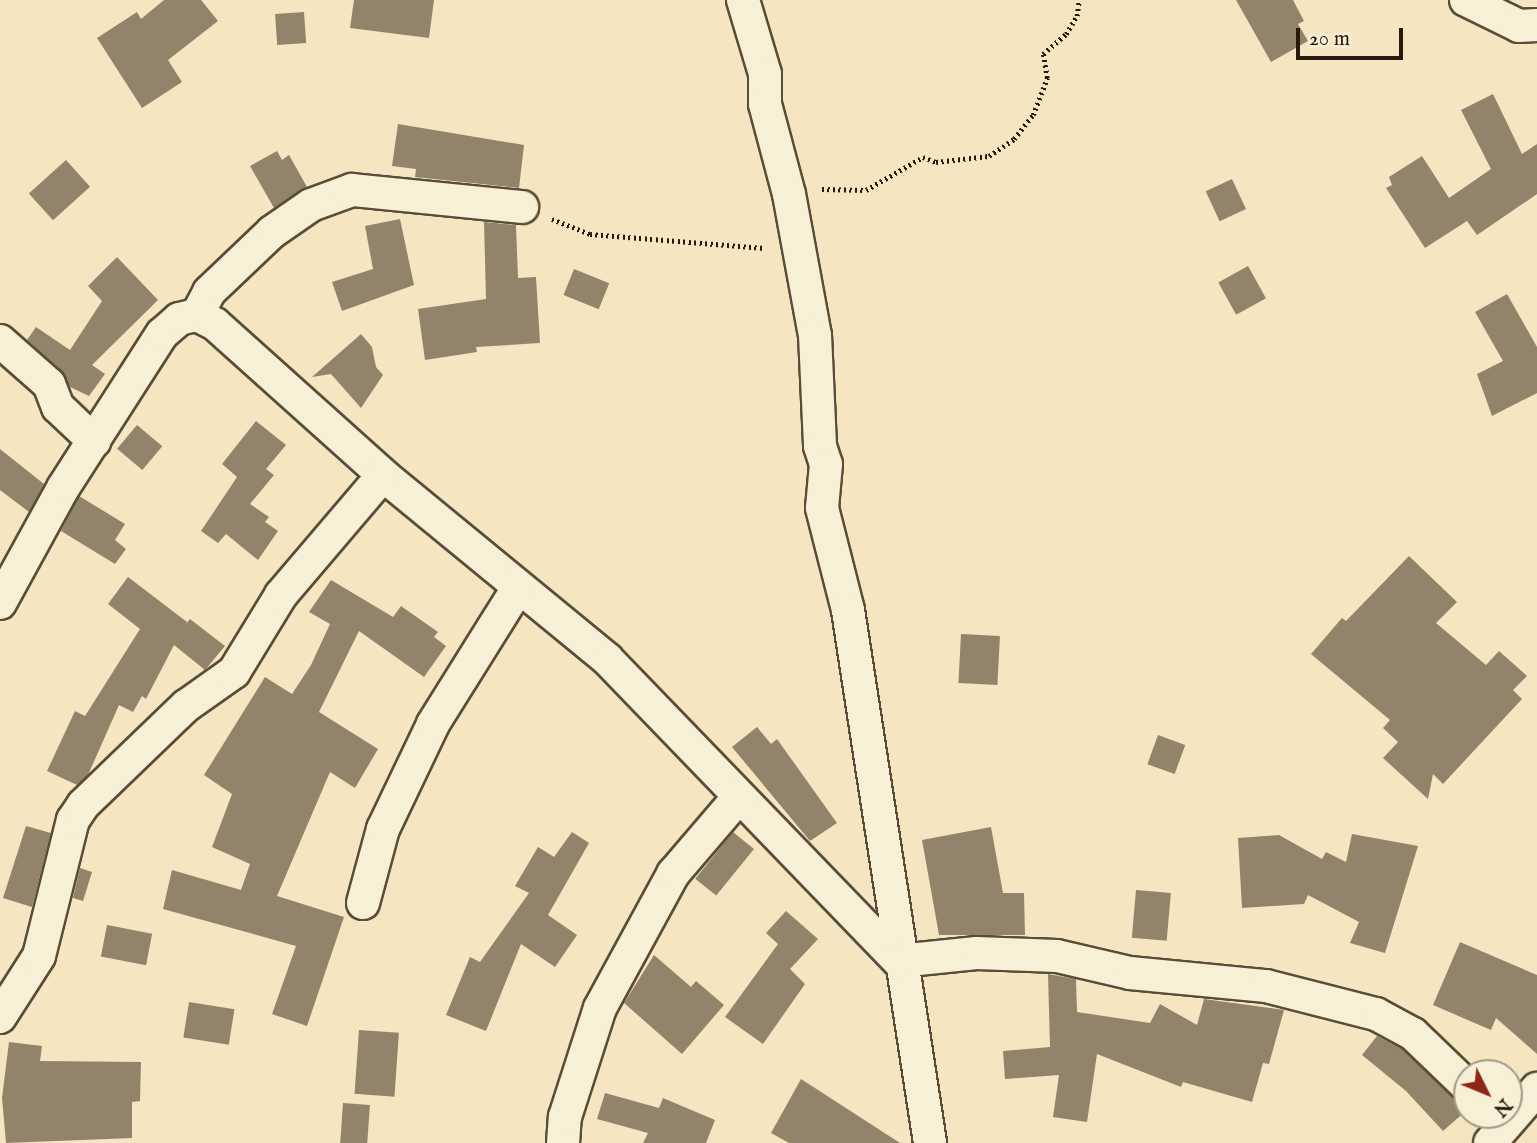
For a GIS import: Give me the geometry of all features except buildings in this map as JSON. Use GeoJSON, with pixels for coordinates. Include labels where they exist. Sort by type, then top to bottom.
{"type":"FeatureCollection","features":[{"type":"Feature","properties":{"kind":"street"},"geometry":{"type":"LineString","coordinates":[[743,0],[765,74],[765,104],[789,194],[815,335],[820,446],[826,464],[822,508],[848,610],[899,961],[930,1143]]}},
{"type":"Feature","properties":{"kind":"street"},"geometry":{"type":"LineString","coordinates":[[1466,0],[1519,26],[1537,25]]}},
{"type":"Feature","properties":{"kind":"street"},"geometry":{"type":"LineString","coordinates":[[197,315],[209,292],[272,232],[312,205],[352,190],[522,206]]}},
{"type":"Feature","properties":{"kind":"street"},"geometry":{"type":"LineString","coordinates":[[0,603],[94,441],[162,334],[179,319],[197,315],[215,324],[383,475],[607,659],[738,798],[899,961]]}},
{"type":"Feature","properties":{"kind":"street"},"geometry":{"type":"LineString","coordinates":[[0,341],[49,384],[58,407],[94,441]]}},
{"type":"Feature","properties":{"kind":"street"},"geometry":{"type":"LineString","coordinates":[[0,1017],[39,956],[73,820],[83,805],[186,706],[234,672],[281,595],[383,475]]}},
{"type":"Feature","properties":{"kind":"street"},"geometry":{"type":"LineString","coordinates":[[363,903],[383,829],[433,724],[518,588]]}},
{"type":"Feature","properties":{"kind":"street"},"geometry":{"type":"LineString","coordinates":[[563,1143],[565,1117],[606,996],[673,874],[738,798]]}},
{"type":"Feature","properties":{"kind":"street"},"geometry":{"type":"LineString","coordinates":[[899,961],[977,953],[1057,956],[1130,973],[1266,986],[1376,1014],[1413,1034],[1453,1073]]}},
{"type":"Feature","properties":{"kind":"path"},"geometry":{"type":"LineString","coordinates":[[522,206],[590,234],[764,248],[774,241],[777,215],[789,194],[804,189],[866,190],[923,158],[936,162],[989,156],[1014,139],[1033,115],[1046,78],[1043,54],[1066,34],[1077,16],[1079,0]]}}]}
